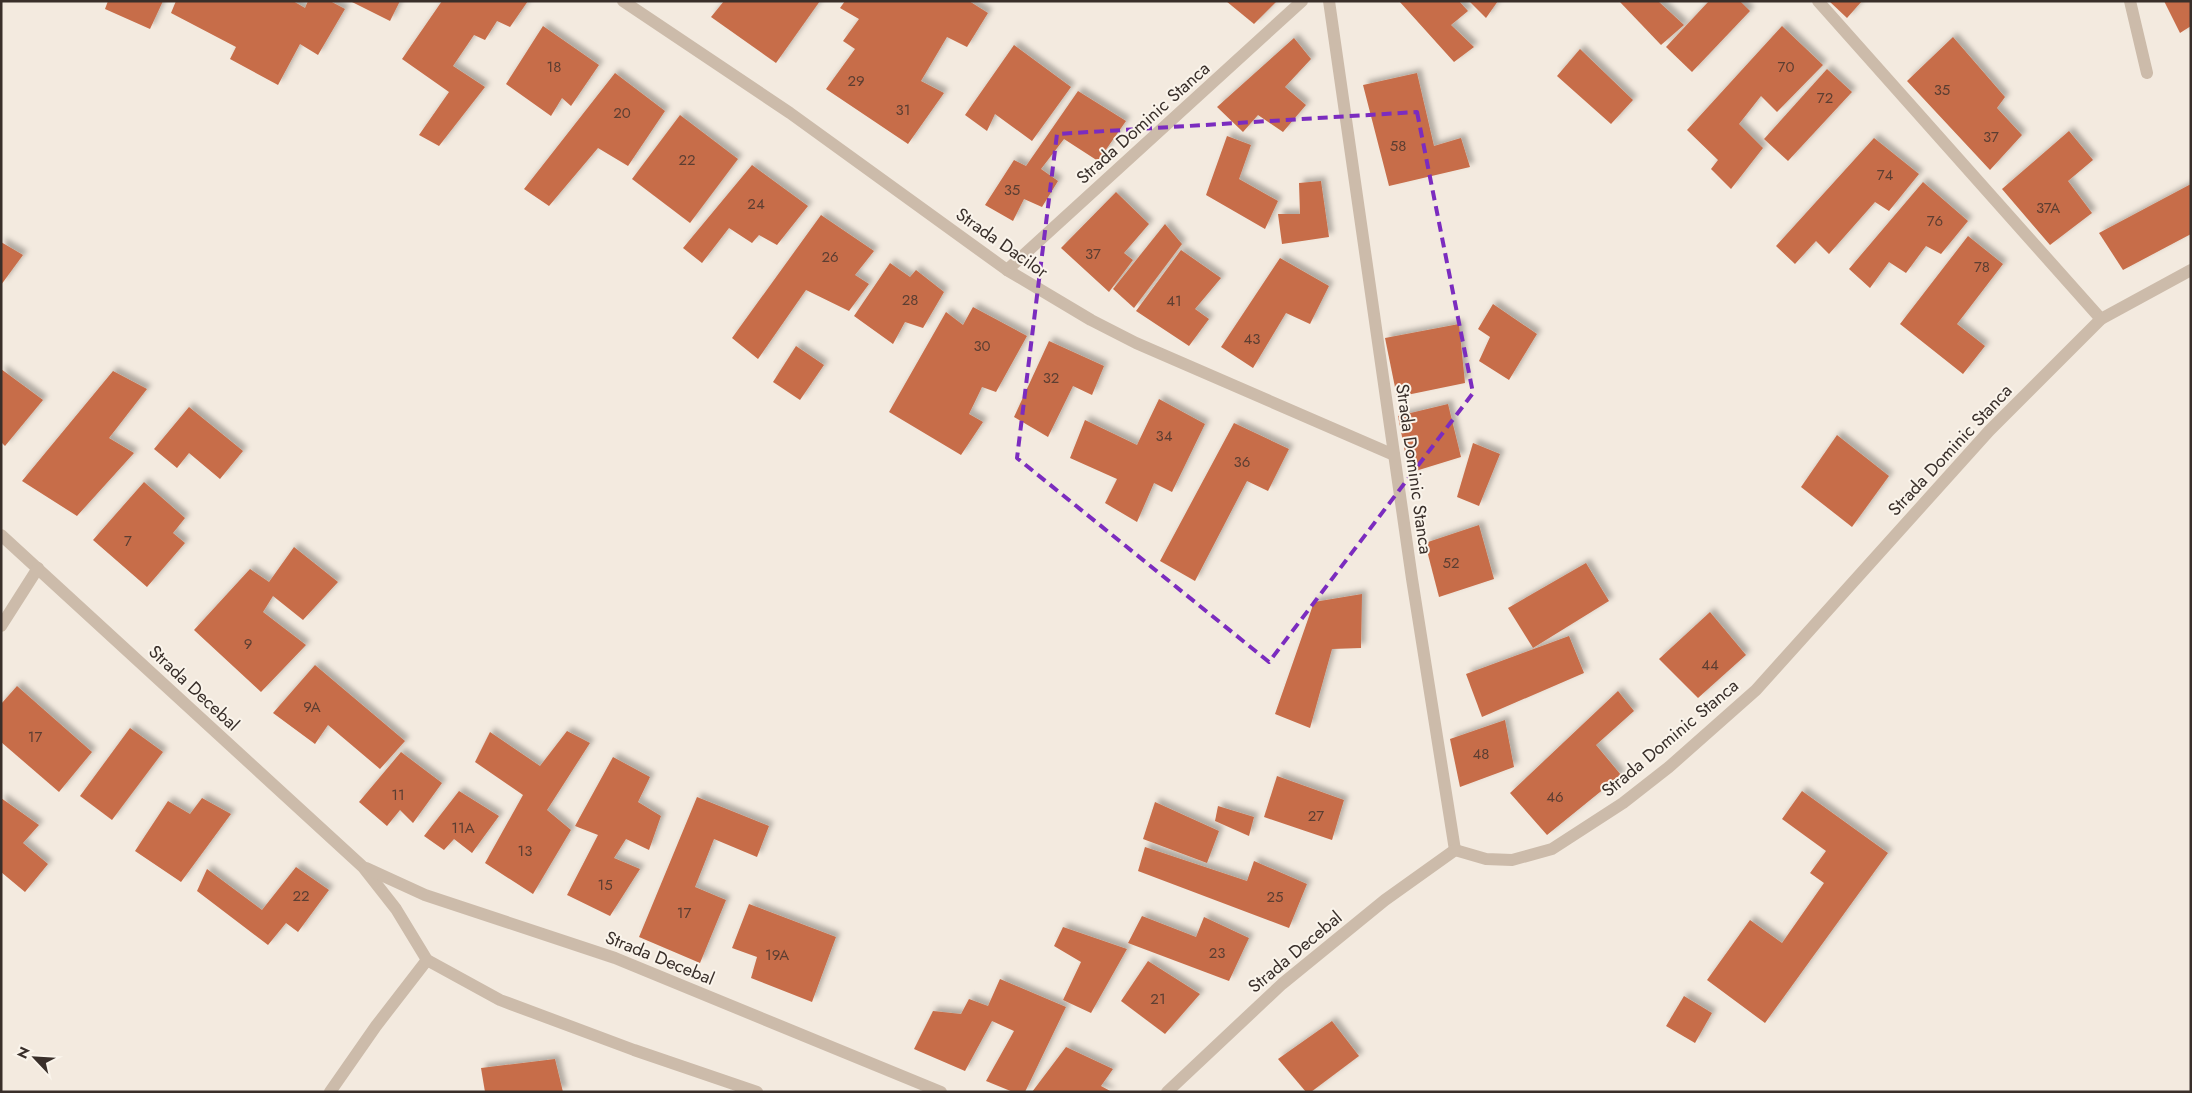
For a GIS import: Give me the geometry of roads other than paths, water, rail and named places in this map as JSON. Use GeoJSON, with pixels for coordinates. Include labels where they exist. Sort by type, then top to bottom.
{"type":"FeatureCollection","features":[{"type":"Feature","properties":{"kind":"street","name":"Strada Dacilor"},"geometry":{"type":"LineString","coordinates":[[623,1],[790,113],[1006,270],[1091,320],[1136,343],[1394,455]]}},
{"type":"Feature","properties":{"kind":"street","name":"Strada Dominic Stanca"},"geometry":{"type":"LineString","coordinates":[[1006,270],[1302,1]]}},
{"type":"Feature","properties":{"kind":"street","name":"Strada Dominic Stanca"},"geometry":{"type":"LineString","coordinates":[[1329,1],[1394,455],[1455,850],[1486,859],[1512,860],[1552,849],[1623,803],[1669,767],[1756,690],[1989,431],[2101,319],[2191,270]]}},
{"type":"Feature","properties":{"kind":"street"},"geometry":{"type":"LineString","coordinates":[[1818,1],[2101,319]]}},
{"type":"Feature","properties":{"kind":"street"},"geometry":{"type":"LineString","coordinates":[[2130,1],[2147,73]]}},
{"type":"Feature","properties":{"kind":"street","name":"Strada Decebal"},"geometry":{"type":"LineString","coordinates":[[1,535],[363,866],[396,909],[427,960],[500,1000],[634,1050],[757,1092]]}},
{"type":"Feature","properties":{"kind":"street"},"geometry":{"type":"LineString","coordinates":[[1,626],[38,568]]}},
{"type":"Feature","properties":{"kind":"street","name":"Strada Decebal"},"geometry":{"type":"LineString","coordinates":[[1166,1092],[1282,984],[1385,900],[1455,850]]}},
{"type":"Feature","properties":{"kind":"street","name":"Strada Decebal"},"geometry":{"type":"LineString","coordinates":[[363,866],[425,894],[615,958],[940,1092]]}},
{"type":"Feature","properties":{"kind":"street"},"geometry":{"type":"LineString","coordinates":[[330,1092],[376,1026],[427,960]]}}]}
